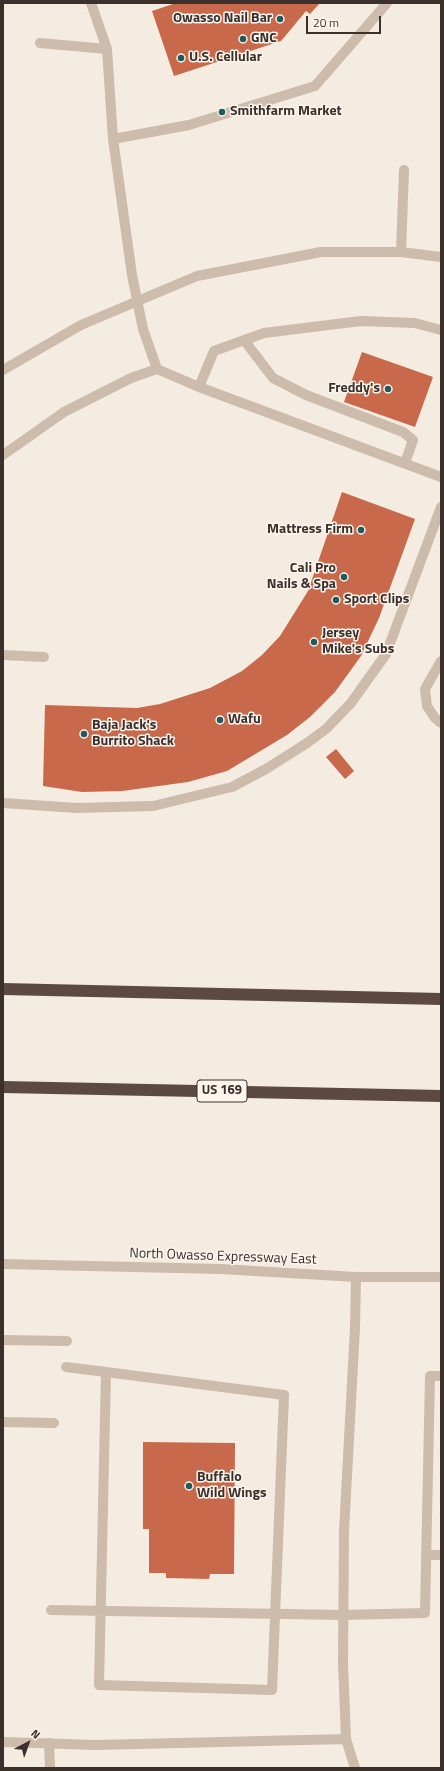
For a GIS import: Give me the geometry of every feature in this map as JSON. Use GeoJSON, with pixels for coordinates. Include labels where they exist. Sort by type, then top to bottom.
{"type":"FeatureCollection","features":[{"type":"Feature","properties":{"kind":"highway"},"geometry":{"type":"LineString","coordinates":[[3,989],[441,999]]}},
{"type":"Feature","properties":{"kind":"highway","name":"US 169"},"geometry":{"type":"LineString","coordinates":[[3,1087],[441,1096]]}},
{"type":"Feature","properties":{"kind":"street"},"geometry":{"type":"LineString","coordinates":[[91,3],[106,49],[113,139],[125,227],[143,329],[157,369]]}},
{"type":"Feature","properties":{"kind":"street"},"geometry":{"type":"LineString","coordinates":[[113,139],[189,125],[315,86],[387,3]]}},
{"type":"Feature","properties":{"kind":"street"},"geometry":{"type":"LineString","coordinates":[[40,43],[106,49]]}},
{"type":"Feature","properties":{"kind":"street"},"geometry":{"type":"LineString","coordinates":[[401,252],[404,170]]}},
{"type":"Feature","properties":{"kind":"street"},"geometry":{"type":"LineString","coordinates":[[3,370],[82,326],[197,276],[322,252],[401,252],[441,257]]}},
{"type":"Feature","properties":{"kind":"street"},"geometry":{"type":"LineString","coordinates":[[199,387],[214,351],[264,333],[361,321],[414,324],[441,330]]}},
{"type":"Feature","properties":{"kind":"street"},"geometry":{"type":"LineString","coordinates":[[244,340],[273,378],[306,395],[403,432],[412,440],[405,463]]}},
{"type":"Feature","properties":{"kind":"street"},"geometry":{"type":"LineString","coordinates":[[3,455],[64,412],[131,378],[157,369],[199,387],[441,477]]}},
{"type":"Feature","properties":{"kind":"street"},"geometry":{"type":"LineString","coordinates":[[3,803],[76,808],[153,806],[232,787],[266,769],[307,743],[326,729],[352,703],[386,654],[441,507]]}},
{"type":"Feature","properties":{"kind":"street"},"geometry":{"type":"LineString","coordinates":[[3,655],[44,657]]}},
{"type":"Feature","properties":{"kind":"street"},"geometry":{"type":"LineString","coordinates":[[441,661],[425,689],[427,706],[435,718],[441,723]]}},
{"type":"Feature","properties":{"kind":"street","name":"North Owasso Expressway East"},"geometry":{"type":"LineString","coordinates":[[3,1264],[221,1269],[356,1278],[441,1277]]}},
{"type":"Feature","properties":{"kind":"street"},"geometry":{"type":"LineString","coordinates":[[355,1768],[346,1739],[343,1615],[344,1531],[356,1278]]}},
{"type":"Feature","properties":{"kind":"street"},"geometry":{"type":"LineString","coordinates":[[3,1340],[67,1341]]}},
{"type":"Feature","properties":{"kind":"street"},"geometry":{"type":"LineString","coordinates":[[66,1367],[106,1372],[284,1395],[272,1690],[99,1685],[106,1372]]}},
{"type":"Feature","properties":{"kind":"street"},"geometry":{"type":"LineString","coordinates":[[51,1610],[343,1615],[425,1613],[430,1376],[441,1376]]}},
{"type":"Feature","properties":{"kind":"street"},"geometry":{"type":"LineString","coordinates":[[3,1422],[54,1424]]}},
{"type":"Feature","properties":{"kind":"street"},"geometry":{"type":"LineString","coordinates":[[426,1555],[441,1555]]}},
{"type":"Feature","properties":{"kind":"street"},"geometry":{"type":"LineString","coordinates":[[3,1742],[96,1745],[346,1739]]}},
{"type":"Feature","properties":{"kind":"street"},"geometry":{"type":"LineString","coordinates":[[49,1743],[50,1768]]}},
{"type":"Feature","properties":{"kind":"building"},"geometry":{"type":"Polygon","coordinates":[[[176,3],[320,3],[310,14],[306,11],[281,41],[174,76],[152,11],[176,3]]]}},
{"type":"Feature","properties":{"kind":"building","name":"Freddy's"},"geometry":{"type":"Polygon","coordinates":[[[362,352],[433,377],[415,427],[344,402],[362,352]]]}},
{"type":"Feature","properties":{"kind":"building"},"geometry":{"type":"Polygon","coordinates":[[[342,492],[415,519],[379,618],[361,656],[335,692],[310,717],[287,735],[227,771],[188,782],[122,791],[82,792],[43,786],[45,705],[137,708],[160,704],[210,688],[242,671],[262,655],[280,636],[308,591],[342,492]]]}},
{"type":"Feature","properties":{"kind":"building"},"geometry":{"type":"Polygon","coordinates":[[[336,749],[354,771],[345,779],[326,757],[336,749]]]}},
{"type":"Feature","properties":{"kind":"building","name":"Buffalo Wild Wings"},"geometry":{"type":"Polygon","coordinates":[[[143,1442],[235,1443],[234,1574],[210,1574],[209,1579],[166,1578],[166,1573],[149,1573],[149,1529],[143,1529],[143,1442]]]}},
{"type":"Feature","properties":{"kind":"place","name":"Owasso Nail Bar"},"geometry":{"type":"Point","coordinates":[280,19]}},
{"type":"Feature","properties":{"kind":"place","name":"GNC"},"geometry":{"type":"Point","coordinates":[243,39]}},
{"type":"Feature","properties":{"kind":"place","name":"U.S. Cellular"},"geometry":{"type":"Point","coordinates":[181,58]}},
{"type":"Feature","properties":{"kind":"place","name":"Smithfarm Market"},"geometry":{"type":"Point","coordinates":[222,112]}},
{"type":"Feature","properties":{"kind":"place","name":"Freddy's"},"geometry":{"type":"Point","coordinates":[388,389]}},
{"type":"Feature","properties":{"kind":"place","name":"Mattress Firm"},"geometry":{"type":"Point","coordinates":[361,530]}},
{"type":"Feature","properties":{"kind":"place","name":"Cali Pro Nails & Spa"},"geometry":{"type":"Point","coordinates":[344,577]}},
{"type":"Feature","properties":{"kind":"place","name":"Sport Clips"},"geometry":{"type":"Point","coordinates":[336,600]}},
{"type":"Feature","properties":{"kind":"place","name":"Jersey Mike's Subs"},"geometry":{"type":"Point","coordinates":[314,642]}},
{"type":"Feature","properties":{"kind":"place","name":"Wafu"},"geometry":{"type":"Point","coordinates":[220,720]}},
{"type":"Feature","properties":{"kind":"place","name":"Baja Jack's Burrito Shack"},"geometry":{"type":"Point","coordinates":[84,734]}},
{"type":"Feature","properties":{"kind":"place","name":"Buffalo Wild Wings"},"geometry":{"type":"Point","coordinates":[189,1486]}}]}
